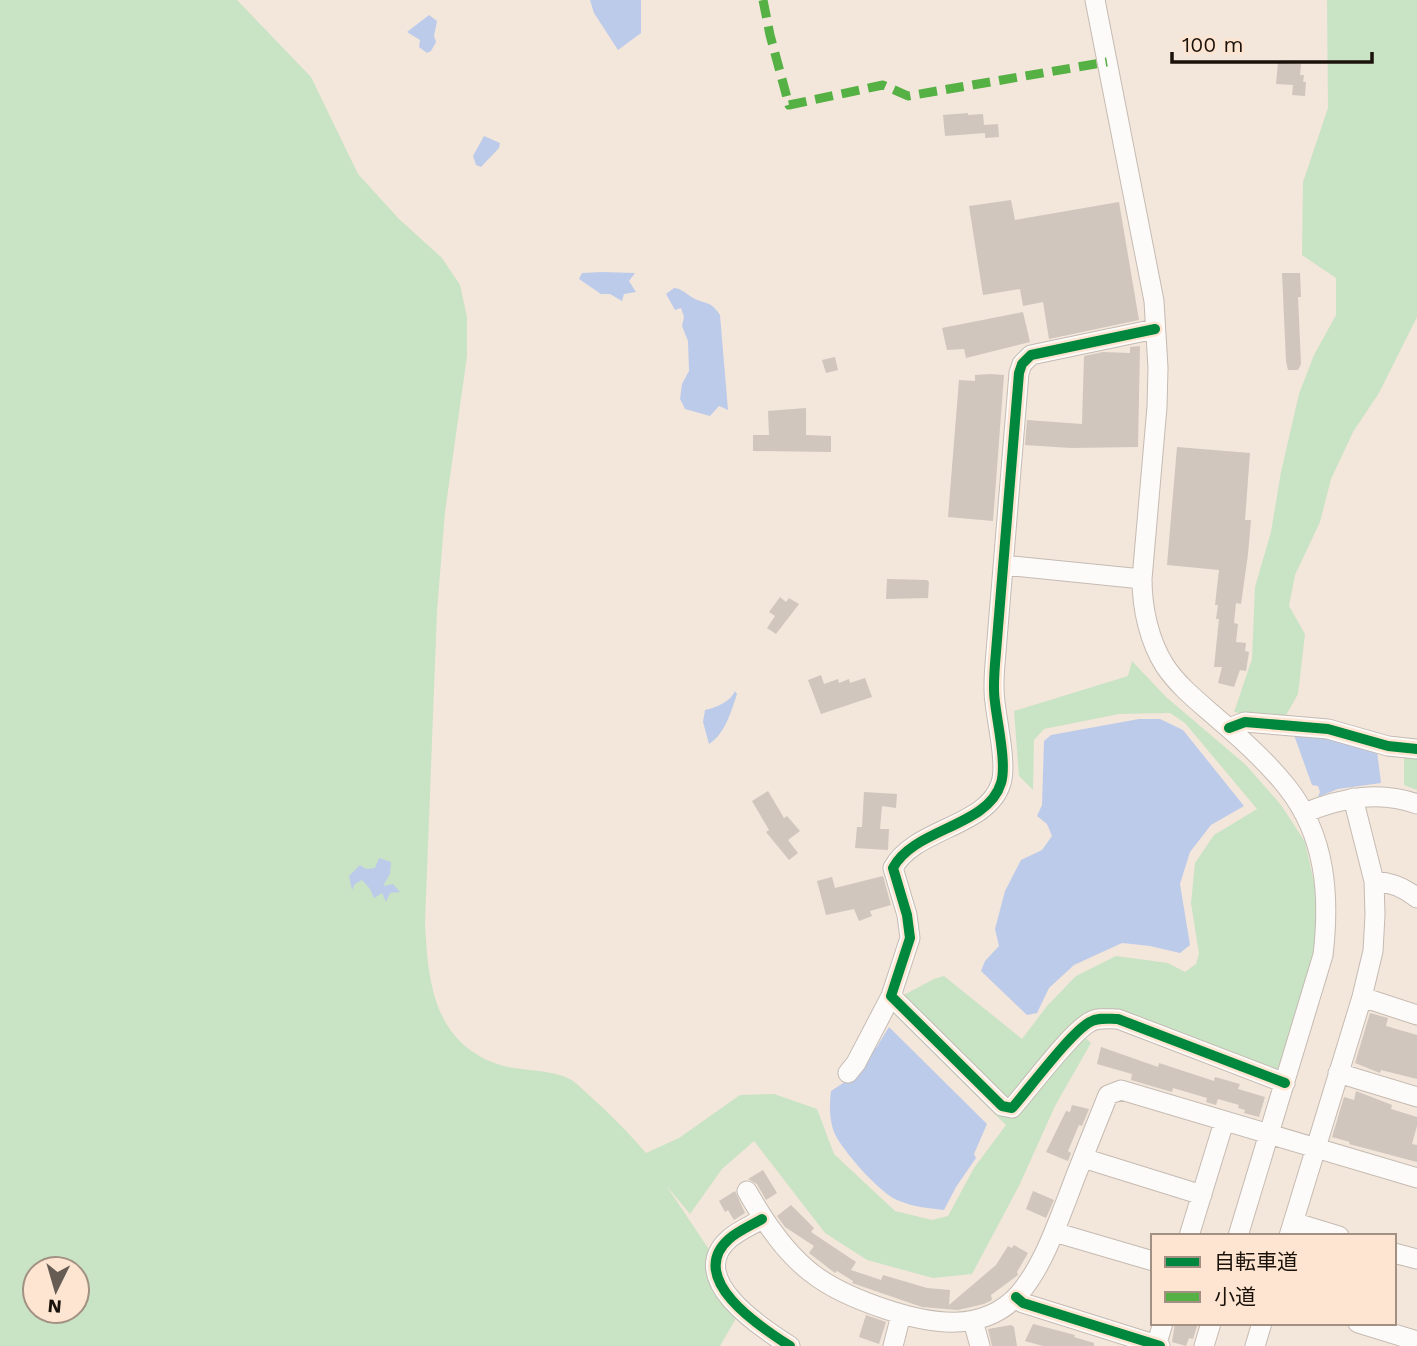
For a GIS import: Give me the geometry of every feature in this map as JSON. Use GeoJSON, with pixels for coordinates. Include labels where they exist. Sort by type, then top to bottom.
{"type":"FeatureCollection","features":[{"type":"Feature","properties":{"kind":"street"},"geometry":{"type":"LineString","coordinates":[[1095,0],[1154,301],[1158,368],[1157,407],[1142,579],[1142,598],[1151,634],[1165,665],[1187,691],[1262,759],[1288,788],[1304,813],[1318,846],[1326,882],[1327,919],[1323,955],[1239,1234]]}},
{"type":"Feature","properties":{"kind":"street"},"geometry":{"type":"LineString","coordinates":[[848,1073],[856,1063],[891,996],[910,938],[907,915],[892,868],[896,861],[924,840],[991,802],[1002,782],[1002,753],[994,698],[995,664],[1018,373],[1022,363],[1031,355],[1155,329]]}},
{"type":"Feature","properties":{"kind":"street"},"geometry":{"type":"LineString","coordinates":[[1004,565],[1142,579]]}},
{"type":"Feature","properties":{"kind":"street"},"geometry":{"type":"LineString","coordinates":[[1229,728],[1245,722],[1328,729],[1388,746],[1417,749]]}},
{"type":"Feature","properties":{"kind":"street"},"geometry":{"type":"LineString","coordinates":[[1304,813],[1353,798],[1369,796],[1402,799],[1417,804]]}},
{"type":"Feature","properties":{"kind":"street"},"geometry":{"type":"LineString","coordinates":[[1325,1234],[1291,1229],[1362,997],[1373,951],[1374,881],[1353,798]]}},
{"type":"Feature","properties":{"kind":"street"},"geometry":{"type":"LineString","coordinates":[[1374,881],[1387,882],[1417,898]]}},
{"type":"Feature","properties":{"kind":"street"},"geometry":{"type":"LineString","coordinates":[[891,996],[1002,1106],[1012,1108],[1074,1036],[1090,1022],[1102,1019],[1118,1019],[1285,1083]]}},
{"type":"Feature","properties":{"kind":"street"},"geometry":{"type":"LineString","coordinates":[[1362,997],[1417,1015]]}},
{"type":"Feature","properties":{"kind":"street"},"geometry":{"type":"LineString","coordinates":[[1338,1073],[1417,1097]]}},
{"type":"Feature","properties":{"kind":"street"},"geometry":{"type":"LineString","coordinates":[[747,1191],[762,1219],[794,1258],[817,1277],[855,1298],[901,1315],[944,1324],[973,1321],[994,1312],[1016,1297],[1034,1275],[1054,1232],[1108,1095],[1121,1090],[1417,1178]]}},
{"type":"Feature","properties":{"kind":"street"},"geometry":{"type":"LineString","coordinates":[[1190,1234],[1224,1122]]}},
{"type":"Feature","properties":{"kind":"street"},"geometry":{"type":"LineString","coordinates":[[1083,1158],[1202,1195]]}},
{"type":"Feature","properties":{"kind":"street"},"geometry":{"type":"LineString","coordinates":[[762,1219],[729,1240],[718,1254],[715,1269],[720,1286],[765,1330],[790,1346]]}},
{"type":"Feature","properties":{"kind":"street"},"geometry":{"type":"LineString","coordinates":[[1054,1232],[1151,1260]]}},
{"type":"Feature","properties":{"kind":"street"},"geometry":{"type":"LineString","coordinates":[[1396,1254],[1417,1259]]}},
{"type":"Feature","properties":{"kind":"street"},"geometry":{"type":"LineString","coordinates":[[1016,1297],[1023,1303],[1157,1346],[1162,1325]]}},
{"type":"Feature","properties":{"kind":"street"},"geometry":{"type":"LineString","coordinates":[[893,1346],[901,1315]]}},
{"type":"Feature","properties":{"kind":"street"},"geometry":{"type":"LineString","coordinates":[[973,1321],[980,1346]]}},
{"type":"Feature","properties":{"kind":"street"},"geometry":{"type":"LineString","coordinates":[[1204,1346],[1210,1325]]}},
{"type":"Feature","properties":{"kind":"street"},"geometry":{"type":"LineString","coordinates":[[1255,1346],[1261,1325]]}},
{"type":"Feature","properties":{"kind":"street"},"geometry":{"type":"LineString","coordinates":[[1365,1325],[1417,1341]]}},
{"type":"Feature","properties":{"kind":"street"},"geometry":{"type":"LineString","coordinates":[[752,1346],[765,1330]]}},
{"type":"Feature","properties":{"kind":"green space"},"geometry":{"type":"Polygon","coordinates":[[[0,0],[237,0],[311,77],[358,174],[399,219],[442,258],[460,285],[467,317],[467,356],[445,512],[437,611],[425,923],[432,987],[438,1007],[459,1040],[476,1054],[497,1064],[552,1073],[570,1079],[612,1116],[646,1153],[679,1138],[740,1095],[774,1094],[817,1109],[834,1154],[895,1211],[932,1220],[948,1216],[974,1168],[1006,1125],[895,1015],[904,995],[944,976],[1022,1039],[1047,1006],[1076,976],[1116,956],[1168,963],[1185,972],[1196,964],[1199,954],[1191,903],[1195,863],[1214,835],[1257,809],[1185,723],[1170,713],[1119,714],[1044,729],[1034,740],[1033,790],[1019,776],[1014,711],[1128,676],[1132,661],[1165,696],[1246,765],[1281,805],[1305,842],[1316,891],[1318,930],[1312,960],[1280,1067],[1273,1075],[1115,1015],[1076,1029],[1091,1043],[1055,1106],[1019,1186],[972,1274],[933,1278],[867,1260],[825,1233],[754,1141],[722,1169],[690,1214],[666,1185],[710,1251],[738,1315],[720,1346],[0,1346],[0,0]]]}},
{"type":"Feature","properties":{"kind":"green space"},"geometry":{"type":"Polygon","coordinates":[[[1327,0],[1417,0],[1417,317],[1379,393],[1353,432],[1331,479],[1320,522],[1295,575],[1289,606],[1305,634],[1298,694],[1285,717],[1259,717],[1234,712],[1252,659],[1255,587],[1271,532],[1281,472],[1299,394],[1314,355],[1336,315],[1336,278],[1302,255],[1303,182],[1328,108],[1327,0]]]}},
{"type":"Feature","properties":{"kind":"green space"},"geometry":{"type":"Polygon","coordinates":[[[1404,755],[1417,757],[1417,790],[1404,785],[1404,755]]]}},
{"type":"Feature","properties":{"kind":"water"},"geometry":{"type":"Polygon","coordinates":[[[590,0],[641,0],[641,33],[618,50],[594,13],[590,0]]]}},
{"type":"Feature","properties":{"kind":"water"},"geometry":{"type":"Polygon","coordinates":[[[429,15],[437,21],[434,36],[436,42],[427,53],[419,47],[420,40],[407,32],[429,15]]]}},
{"type":"Feature","properties":{"kind":"water"},"geometry":{"type":"Polygon","coordinates":[[[484,136],[500,143],[499,148],[481,167],[476,165],[473,156],[484,136]]]}},
{"type":"Feature","properties":{"kind":"water"},"geometry":{"type":"Polygon","coordinates":[[[582,273],[635,273],[629,281],[636,292],[624,294],[622,301],[610,294],[601,294],[579,279],[582,273]]]}},
{"type":"Feature","properties":{"kind":"water"},"geometry":{"type":"Polygon","coordinates":[[[674,288],[710,304],[720,315],[728,410],[719,406],[710,416],[685,409],[680,399],[682,384],[689,371],[688,341],[682,326],[684,317],[681,308],[675,310],[666,294],[674,288]]]}},
{"type":"Feature","properties":{"kind":"water"},"geometry":{"type":"Polygon","coordinates":[[[735,691],[737,694],[727,722],[715,740],[709,744],[703,722],[705,710],[723,704],[735,691]]]}},
{"type":"Feature","properties":{"kind":"water"},"geometry":{"type":"Polygon","coordinates":[[[1139,719],[1160,719],[1183,730],[1244,806],[1211,825],[1190,852],[1180,884],[1190,945],[1180,953],[1122,943],[1074,965],[1049,988],[1037,1013],[1027,1015],[981,971],[985,961],[999,946],[995,929],[1005,891],[1021,860],[1042,850],[1052,836],[1047,824],[1037,816],[1042,805],[1044,741],[1051,735],[1139,719]]]}},
{"type":"Feature","properties":{"kind":"water"},"geometry":{"type":"Polygon","coordinates":[[[1294,735],[1329,736],[1377,751],[1381,783],[1338,789],[1318,797],[1318,786],[1312,785],[1294,735]]]}},
{"type":"Feature","properties":{"kind":"water"},"geometry":{"type":"Polygon","coordinates":[[[379,858],[391,862],[390,874],[383,886],[393,884],[400,892],[390,893],[386,902],[382,893],[374,898],[362,880],[355,884],[352,890],[349,876],[360,865],[366,869],[375,868],[379,858]]]}},
{"type":"Feature","properties":{"kind":"water"},"geometry":{"type":"Polygon","coordinates":[[[889,1027],[987,1124],[974,1154],[976,1158],[944,1210],[920,1207],[890,1196],[848,1154],[832,1127],[831,1091],[857,1074],[871,1045],[876,1048],[889,1027]]]}},
{"type":"Feature","properties":{"kind":"building"},"geometry":{"type":"Polygon","coordinates":[[[1278,63],[1301,64],[1300,75],[1304,75],[1303,82],[1306,82],[1305,96],[1292,95],[1293,85],[1276,84],[1278,63]]]}},
{"type":"Feature","properties":{"kind":"building"},"geometry":{"type":"Polygon","coordinates":[[[983,114],[984,125],[998,124],[999,137],[985,138],[985,133],[945,136],[943,115],[983,114]]]}},
{"type":"Feature","properties":{"kind":"building"},"geometry":{"type":"Polygon","coordinates":[[[1011,200],[1015,220],[1119,202],[1139,320],[1049,339],[1043,302],[1023,306],[1020,289],[983,295],[969,206],[1011,200]]]}},
{"type":"Feature","properties":{"kind":"building"},"geometry":{"type":"Polygon","coordinates":[[[1282,273],[1300,273],[1301,297],[1298,297],[1301,364],[1298,370],[1288,370],[1286,361],[1282,273]]]}},
{"type":"Feature","properties":{"kind":"building"},"geometry":{"type":"Polygon","coordinates":[[[1023,312],[1030,342],[966,358],[964,349],[947,350],[942,328],[1023,312]]]}},
{"type":"Feature","properties":{"kind":"building"},"geometry":{"type":"Polygon","coordinates":[[[1140,346],[1138,447],[1071,448],[1025,445],[1027,420],[1082,424],[1084,356],[1103,352],[1130,353],[1130,347],[1140,346]]]}},
{"type":"Feature","properties":{"kind":"building"},"geometry":{"type":"Polygon","coordinates":[[[835,357],[838,370],[826,373],[822,360],[835,357]]]}},
{"type":"Feature","properties":{"kind":"building"},"geometry":{"type":"Polygon","coordinates":[[[975,375],[1004,375],[993,521],[948,517],[959,380],[975,381],[975,375]]]}},
{"type":"Feature","properties":{"kind":"building"},"geometry":{"type":"Polygon","coordinates":[[[806,408],[806,435],[831,436],[831,452],[753,451],[753,435],[769,435],[768,411],[806,408]]]}},
{"type":"Feature","properties":{"kind":"building"},"geometry":{"type":"Polygon","coordinates":[[[1177,447],[1250,453],[1245,520],[1251,520],[1248,554],[1241,604],[1236,603],[1234,623],[1238,624],[1236,642],[1246,643],[1245,651],[1249,652],[1246,671],[1240,670],[1234,687],[1218,683],[1222,667],[1214,667],[1219,619],[1216,619],[1218,605],[1215,605],[1219,570],[1167,565],[1177,447]]]}},
{"type":"Feature","properties":{"kind":"building"},"geometry":{"type":"Polygon","coordinates":[[[887,579],[927,580],[928,598],[886,599],[887,579]]]}},
{"type":"Feature","properties":{"kind":"building"},"geometry":{"type":"Polygon","coordinates":[[[780,597],[786,602],[789,598],[799,604],[776,634],[767,628],[775,616],[769,612],[780,597]]]}},
{"type":"Feature","properties":{"kind":"building"},"geometry":{"type":"Polygon","coordinates":[[[821,675],[824,684],[838,679],[839,683],[849,679],[850,683],[865,678],[872,697],[821,714],[808,680],[821,675]]]}},
{"type":"Feature","properties":{"kind":"building"},"geometry":{"type":"Polygon","coordinates":[[[768,791],[784,818],[787,816],[800,831],[788,840],[798,853],[789,860],[766,832],[769,830],[752,801],[768,791]]]}},
{"type":"Feature","properties":{"kind":"building"},"geometry":{"type":"Polygon","coordinates":[[[864,792],[897,794],[896,808],[882,806],[880,829],[889,829],[888,850],[855,848],[857,827],[862,827],[864,792]]]}},
{"type":"Feature","properties":{"kind":"building"},"geometry":{"type":"Polygon","coordinates":[[[883,876],[891,905],[870,911],[872,916],[859,921],[854,909],[826,915],[817,881],[832,877],[835,888],[883,876]]]}},
{"type":"Feature","properties":{"kind":"building"},"geometry":{"type":"Polygon","coordinates":[[[1370,1013],[1388,1018],[1386,1026],[1417,1035],[1417,1079],[1381,1070],[1380,1073],[1355,1063],[1370,1013]]]}},
{"type":"Feature","properties":{"kind":"building"},"geometry":{"type":"Polygon","coordinates":[[[1101,1047],[1158,1067],[1159,1063],[1214,1081],[1215,1077],[1240,1084],[1238,1089],[1265,1097],[1259,1117],[1244,1113],[1245,1110],[1238,1108],[1239,1105],[1218,1099],[1216,1105],[1206,1102],[1207,1098],[1173,1088],[1172,1092],[1131,1080],[1132,1074],[1097,1064],[1101,1047]]]}},
{"type":"Feature","properties":{"kind":"building"},"geometry":{"type":"Polygon","coordinates":[[[1356,1091],[1392,1105],[1391,1109],[1417,1117],[1412,1144],[1417,1145],[1417,1162],[1332,1137],[1344,1097],[1354,1100],[1356,1091]]]}},
{"type":"Feature","properties":{"kind":"building"},"geometry":{"type":"Polygon","coordinates":[[[1072,1105],[1089,1109],[1068,1151],[1071,1153],[1068,1161],[1046,1152],[1066,1111],[1070,1112],[1072,1105]]]}},
{"type":"Feature","properties":{"kind":"building"},"geometry":{"type":"Polygon","coordinates":[[[763,1170],[777,1193],[766,1200],[757,1184],[748,1179],[763,1170]]]}},
{"type":"Feature","properties":{"kind":"building"},"geometry":{"type":"Polygon","coordinates":[[[735,1191],[745,1213],[734,1220],[728,1210],[725,1212],[719,1201],[735,1191]]]}},
{"type":"Feature","properties":{"kind":"building"},"geometry":{"type":"Polygon","coordinates":[[[1033,1191],[1054,1200],[1046,1218],[1026,1209],[1033,1191]]]}},
{"type":"Feature","properties":{"kind":"building"},"geometry":{"type":"Polygon","coordinates":[[[791,1205],[814,1228],[811,1232],[856,1262],[851,1270],[881,1280],[883,1275],[927,1288],[950,1290],[949,1305],[996,1265],[1008,1246],[1012,1248],[1014,1245],[1028,1253],[1017,1272],[1018,1275],[991,1295],[992,1300],[958,1310],[922,1307],[852,1283],[853,1281],[837,1271],[835,1273],[809,1253],[814,1246],[785,1227],[777,1216],[791,1205]]]}},
{"type":"Feature","properties":{"kind":"building"},"geometry":{"type":"Polygon","coordinates":[[[866,1315],[886,1322],[879,1344],[859,1337],[866,1315]]]}},
{"type":"Feature","properties":{"kind":"building"},"geometry":{"type":"Polygon","coordinates":[[[1033,1324],[1075,1335],[1074,1337],[1094,1343],[1094,1346],[1043,1346],[1025,1341],[1033,1324]]]}},
{"type":"Feature","properties":{"kind":"building"},"geometry":{"type":"Polygon","coordinates":[[[1011,1325],[1014,1327],[1017,1346],[992,1346],[988,1329],[1011,1325]]]}},
{"type":"Feature","properties":{"kind":"building"},"geometry":{"type":"Polygon","coordinates":[[[1175,1325],[1197,1325],[1193,1339],[1189,1338],[1186,1346],[1172,1342],[1175,1325]]]}},
{"type":"Feature","properties":{"kind":"marked path"},"geometry":{"type":"LineString","coordinates":[[763,0],[789,105],[883,85],[908,96],[1107,62]]}},
{"type":"Feature","properties":{"kind":"cycle path"},"geometry":{"type":"LineString","coordinates":[[1155,329],[1031,355],[1022,364],[1019,373],[994,679],[1003,775],[993,798],[982,809],[917,844],[903,855],[893,868],[907,915],[910,938],[891,996],[1002,1106],[1012,1108],[1072,1037],[1093,1020],[1100,1019],[1118,1019],[1285,1083]]}},
{"type":"Feature","properties":{"kind":"cycle path"},"geometry":{"type":"LineString","coordinates":[[1229,728],[1245,722],[1328,729],[1388,746],[1417,749]]}},
{"type":"Feature","properties":{"kind":"cycle path"},"geometry":{"type":"LineString","coordinates":[[762,1219],[729,1239],[718,1254],[716,1270],[721,1285],[732,1300],[762,1327],[790,1346]]}},
{"type":"Feature","properties":{"kind":"cycle path"},"geometry":{"type":"LineString","coordinates":[[1016,1297],[1023,1303],[1160,1346]]}}]}
